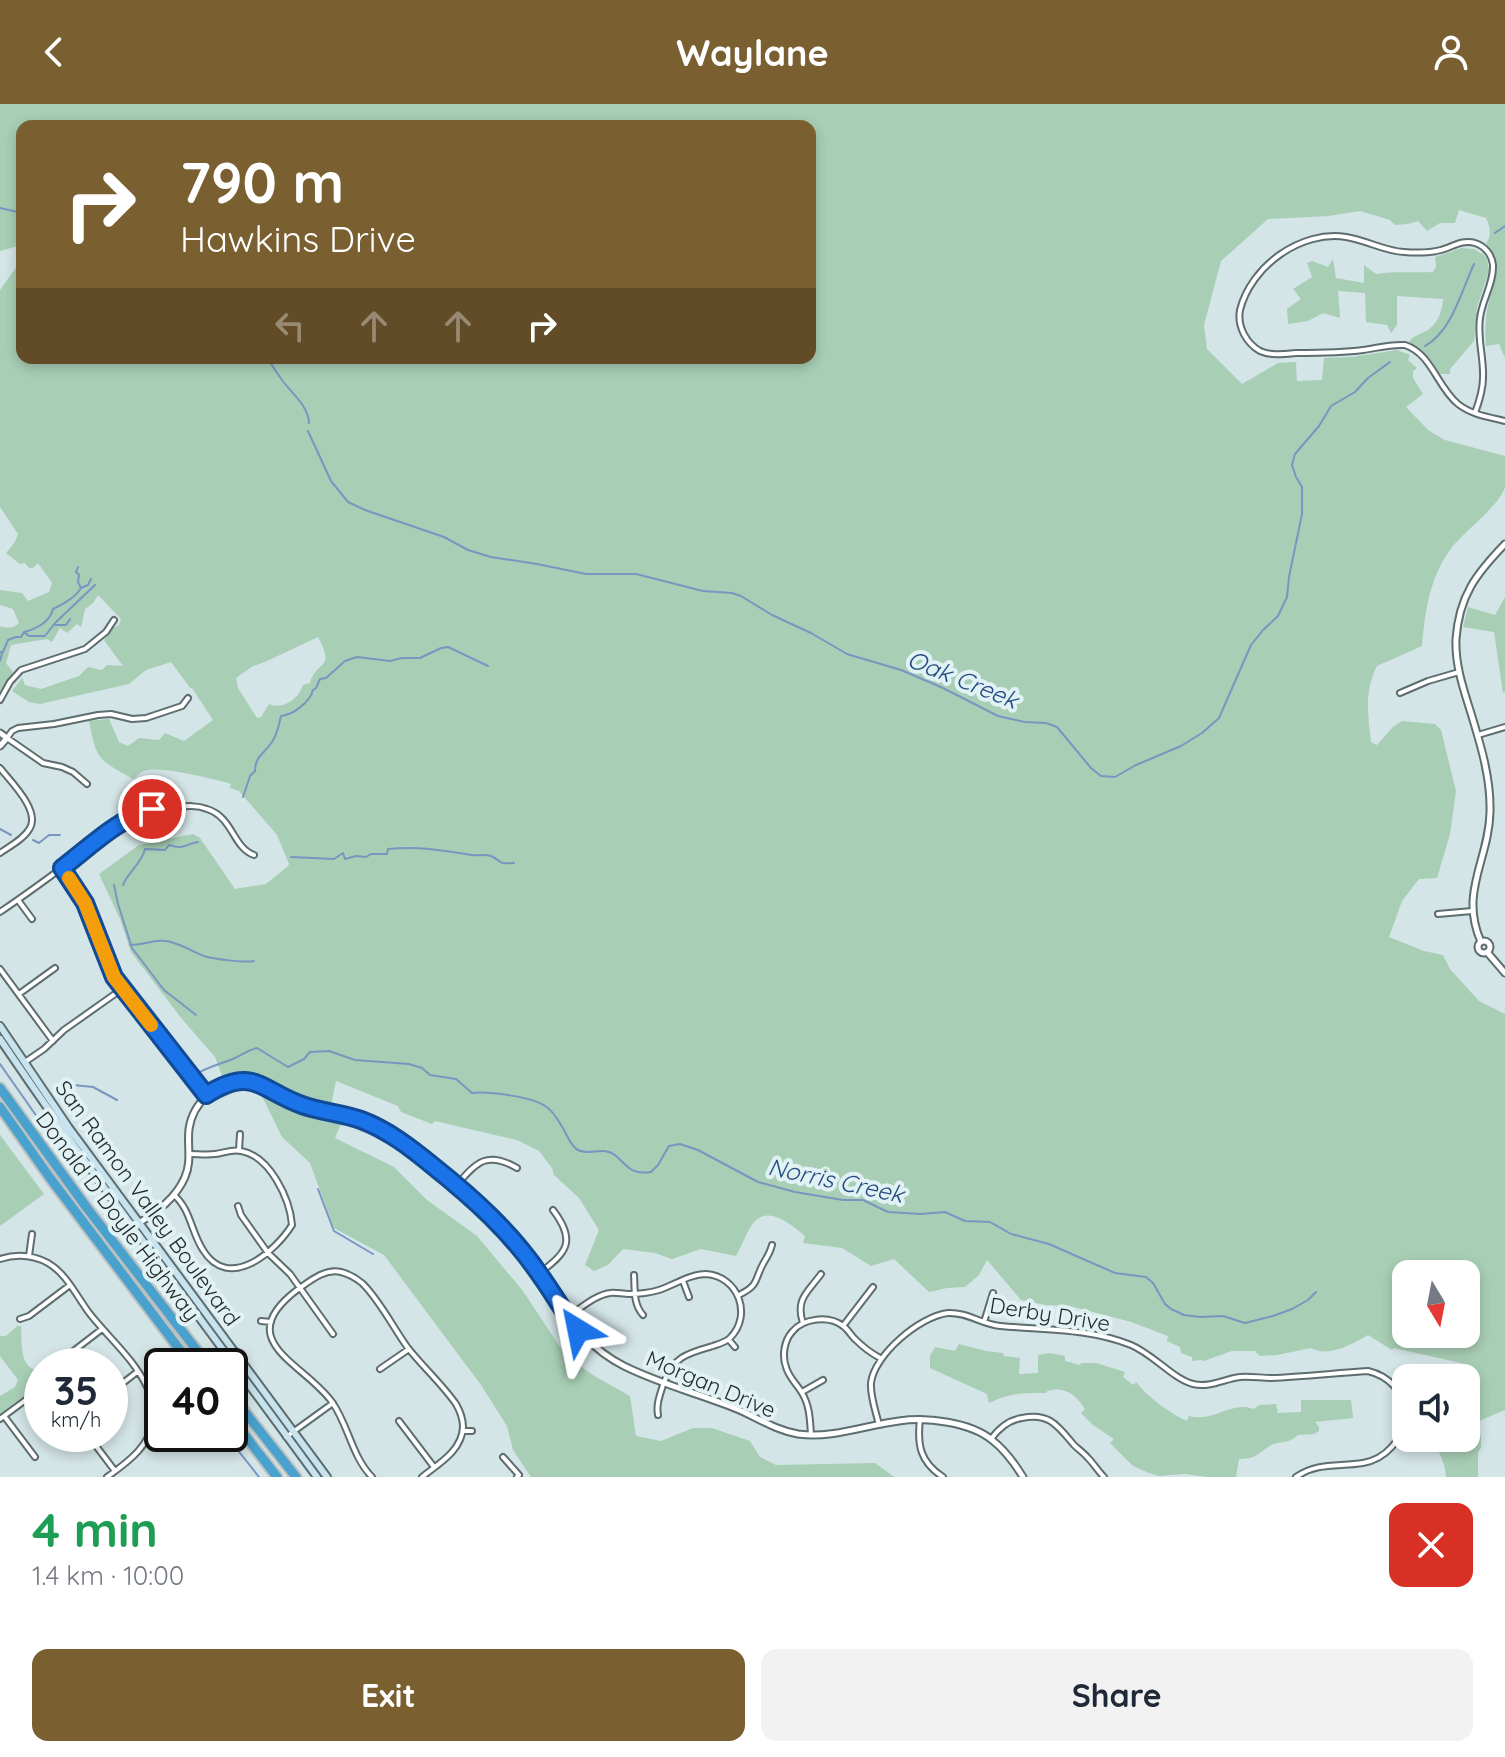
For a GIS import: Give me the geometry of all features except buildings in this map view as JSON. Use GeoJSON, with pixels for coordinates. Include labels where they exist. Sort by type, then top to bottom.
{"type":"FeatureCollection","features":[{"type":"Feature","properties":{"kind":"highway","name":"Donald D Doyle Highway"},"geometry":{"type":"LineString","coordinates":[[0,1088],[87,1208],[195,1348]]}},
{"type":"Feature","properties":{"kind":"highway","name":"Donald D Doyle Highway"},"geometry":{"type":"LineString","coordinates":[[0,1107],[178,1348]]}},
{"type":"Feature","properties":{"kind":"highway"},"geometry":{"type":"LineString","coordinates":[[248,1416],[296,1477]]}},
{"type":"Feature","properties":{"kind":"highway"},"geometry":{"type":"LineString","coordinates":[[248,1439],[277,1477]]}},
{"type":"Feature","properties":{"kind":"main road","name":"San Ramon Valley Boulevard"},"geometry":{"type":"LineString","coordinates":[[0,1026],[22,1065],[132,1228],[317,1477]]}},
{"type":"Feature","properties":{"kind":"main road","name":"San Ramon Valley Boulevard"},"geometry":{"type":"LineString","coordinates":[[0,1039],[327,1477]]}},
{"type":"Feature","properties":{"kind":"street"},"geometry":{"type":"LineString","coordinates":[[1475,413],[1483,378],[1480,317],[1493,265],[1487,250],[1479,244],[1457,243],[1440,250],[1412,253],[1345,237],[1311,240],[1289,249],[1272,261],[1259,274],[1244,299],[1240,325],[1258,350],[1278,354],[1412,347],[1425,358],[1456,402],[1475,413],[1505,421]]}},
{"type":"Feature","properties":{"kind":"street"},"geometry":{"type":"LineString","coordinates":[[1505,544],[1478,573],[1464,600],[1456,641],[1459,672],[1488,780],[1490,811],[1488,836],[1475,879],[1472,911],[1481,942],[1489,945],[1487,952],[1505,973]]}},
{"type":"Feature","properties":{"kind":"street"},"geometry":{"type":"LineString","coordinates":[[0,700],[21,670],[85,649],[106,632],[114,620]]}},
{"type":"Feature","properties":{"kind":"street"},"geometry":{"type":"LineString","coordinates":[[1400,693],[1459,672]]}},
{"type":"Feature","properties":{"kind":"street"},"geometry":{"type":"LineString","coordinates":[[0,746],[18,728],[98,715],[146,718],[182,706],[188,698]]}},
{"type":"Feature","properties":{"kind":"street"},"geometry":{"type":"LineString","coordinates":[[1478,735],[1505,727]]}},
{"type":"Feature","properties":{"kind":"street"},"geometry":{"type":"LineString","coordinates":[[0,733],[43,763],[73,772],[87,784]]}},
{"type":"Feature","properties":{"kind":"street"},"geometry":{"type":"LineString","coordinates":[[0,768],[29,806],[33,819],[22,837],[0,853]]}},
{"type":"Feature","properties":{"kind":"street"},"geometry":{"type":"LineString","coordinates":[[0,781],[6,776]]}},
{"type":"Feature","properties":{"kind":"street"},"geometry":{"type":"LineString","coordinates":[[0,912],[118,823],[152,809],[198,806],[211,810],[222,816],[246,852],[254,855]]}},
{"type":"Feature","properties":{"kind":"street"},"geometry":{"type":"LineString","coordinates":[[62,868],[85,903],[108,964],[122,989],[206,1095],[191,1120],[190,1154],[185,1176],[166,1203],[132,1228]]}},
{"type":"Feature","properties":{"kind":"street"},"geometry":{"type":"LineString","coordinates":[[18,900],[32,919]]}},
{"type":"Feature","properties":{"kind":"street"},"geometry":{"type":"LineString","coordinates":[[1438,914],[1472,911]]}},
{"type":"Feature","properties":{"kind":"street"},"geometry":{"type":"LineString","coordinates":[[19,994],[55,968]]}},
{"type":"Feature","properties":{"kind":"street"},"geometry":{"type":"LineString","coordinates":[[0,969],[53,1041]]}},
{"type":"Feature","properties":{"kind":"street"},"geometry":{"type":"LineString","coordinates":[[22,1065],[64,1030],[122,989]]}},
{"type":"Feature","properties":{"kind":"street","name":"Morgan Drive"},"geometry":{"type":"LineString","coordinates":[[206,1095],[234,1082],[263,1085],[304,1106],[350,1117],[381,1129],[408,1146],[491,1215],[539,1273],[578,1330],[603,1353],[624,1366],[737,1409],[781,1431],[811,1436],[920,1419],[967,1428],[991,1439],[1011,1459],[1023,1477]]}},
{"type":"Feature","properties":{"kind":"street"},"geometry":{"type":"LineString","coordinates":[[239,1150],[240,1134]]}},
{"type":"Feature","properties":{"kind":"street"},"geometry":{"type":"LineString","coordinates":[[174,1195],[187,1211],[206,1254],[228,1271],[248,1266],[268,1253],[295,1225],[288,1200],[269,1169],[258,1159],[239,1150],[210,1155],[190,1154]]}},
{"type":"Feature","properties":{"kind":"street"},"geometry":{"type":"LineString","coordinates":[[457,1185],[476,1164],[487,1159],[497,1159],[517,1168]]}},
{"type":"Feature","properties":{"kind":"street"},"geometry":{"type":"LineString","coordinates":[[238,1206],[268,1253],[300,1288],[333,1334]]}},
{"type":"Feature","properties":{"kind":"street"},"geometry":{"type":"LineString","coordinates":[[539,1273],[554,1263],[567,1242],[567,1232],[553,1210]]}},
{"type":"Feature","properties":{"kind":"street"},"geometry":{"type":"LineString","coordinates":[[29,1256],[32,1234]]}},
{"type":"Feature","properties":{"kind":"street"},"geometry":{"type":"LineString","coordinates":[[739,1295],[758,1279],[772,1245]]}},
{"type":"Feature","properties":{"kind":"street"},"geometry":{"type":"LineString","coordinates":[[0,1259],[29,1256],[53,1266],[144,1382]]}},
{"type":"Feature","properties":{"kind":"street"},"geometry":{"type":"LineString","coordinates":[[372,1477],[333,1403],[282,1356],[273,1341],[271,1322],[284,1300],[334,1268],[365,1285],[409,1349],[457,1406],[463,1431],[456,1449],[422,1477]]}},
{"type":"Feature","properties":{"kind":"street"},"geometry":{"type":"LineString","coordinates":[[803,1323],[800,1302],[821,1274]]}},
{"type":"Feature","properties":{"kind":"street"},"geometry":{"type":"LineString","coordinates":[[634,1275],[637,1307],[643,1315]]}},
{"type":"Feature","properties":{"kind":"street"},"geometry":{"type":"LineString","coordinates":[[567,1317],[605,1294],[651,1292],[698,1275],[716,1276],[729,1282],[739,1295],[739,1324],[729,1340],[696,1350],[672,1366],[664,1382],[658,1415]]}},
{"type":"Feature","properties":{"kind":"street"},"geometry":{"type":"LineString","coordinates":[[683,1281],[689,1297]]}},
{"type":"Feature","properties":{"kind":"street"},"geometry":{"type":"LineString","coordinates":[[20,1319],[29,1316],[70,1285]]}},
{"type":"Feature","properties":{"kind":"street"},"geometry":{"type":"LineString","coordinates":[[843,1326],[873,1287]]}},
{"type":"Feature","properties":{"kind":"street"},"geometry":{"type":"LineString","coordinates":[[984,1322],[993,1293]]}},
{"type":"Feature","properties":{"kind":"street","name":"Derby Drive"},"geometry":{"type":"LineString","coordinates":[[880,1358],[919,1323],[932,1316],[960,1313],[997,1326],[1061,1329],[1115,1339],[1152,1356],[1192,1384],[1205,1385],[1240,1377],[1270,1378],[1368,1371],[1383,1376],[1392,1384]]}},
{"type":"Feature","properties":{"kind":"street"},"geometry":{"type":"LineString","coordinates":[[811,1436],[810,1419],[802,1392],[787,1372],[784,1353],[790,1333],[813,1320],[843,1326],[880,1358],[871,1383],[879,1425]]}},
{"type":"Feature","properties":{"kind":"street"},"geometry":{"type":"LineString","coordinates":[[261,1321],[271,1322]]}},
{"type":"Feature","properties":{"kind":"street"},"geometry":{"type":"LineString","coordinates":[[77,1348],[102,1329]]}},
{"type":"Feature","properties":{"kind":"street"},"geometry":{"type":"LineString","coordinates":[[729,1340],[735,1347]]}},
{"type":"Feature","properties":{"kind":"street"},"geometry":{"type":"LineString","coordinates":[[380,1369],[409,1349]]}},
{"type":"Feature","properties":{"kind":"street"},"geometry":{"type":"LineString","coordinates":[[128,1379],[137,1372]]}},
{"type":"Feature","properties":{"kind":"street"},"geometry":{"type":"LineString","coordinates":[[802,1392],[823,1380]]}},
{"type":"Feature","properties":{"kind":"street"},"geometry":{"type":"LineString","coordinates":[[24,1401],[2,1418],[35,1457]]}},
{"type":"Feature","properties":{"kind":"street"},"geometry":{"type":"LineString","coordinates":[[286,1437],[333,1403]]}},
{"type":"Feature","properties":{"kind":"street"},"geometry":{"type":"LineString","coordinates":[[991,1439],[1005,1424],[1016,1419],[1030,1416],[1045,1418],[1065,1432],[1104,1477]]}},
{"type":"Feature","properties":{"kind":"street"},"geometry":{"type":"LineString","coordinates":[[920,1419],[920,1449],[925,1461],[943,1477]]}},
{"type":"Feature","properties":{"kind":"street"},"geometry":{"type":"LineString","coordinates":[[399,1421],[434,1467]]}},
{"type":"Feature","properties":{"kind":"street"},"geometry":{"type":"LineString","coordinates":[[463,1431],[472,1431]]}},
{"type":"Feature","properties":{"kind":"street"},"geometry":{"type":"LineString","coordinates":[[107,1477],[132,1458],[144,1443]]}},
{"type":"Feature","properties":{"kind":"street","name":"Derby Drive"},"geometry":{"type":"LineString","coordinates":[[1296,1477],[1322,1466],[1364,1463],[1380,1457],[1392,1446]]}},
{"type":"Feature","properties":{"kind":"street"},"geometry":{"type":"LineString","coordinates":[[101,1452],[115,1471]]}},
{"type":"Feature","properties":{"kind":"street"},"geometry":{"type":"LineString","coordinates":[[503,1457],[519,1475],[517,1477]]}},
{"type":"Feature","properties":{"kind":"green space"},"geometry":{"type":"Polygon","coordinates":[[[0,104],[1505,104],[1505,358],[1499,344],[1486,346],[1487,312],[1497,271],[1495,258],[1486,243],[1490,234],[1489,224],[1486,218],[1459,210],[1455,223],[1440,223],[1427,231],[1418,221],[1395,225],[1390,220],[1360,211],[1268,219],[1221,261],[1204,325],[1207,349],[1242,384],[1278,363],[1296,362],[1297,381],[1322,380],[1324,358],[1397,350],[1410,355],[1408,360],[1417,368],[1413,371],[1413,378],[1423,394],[1406,407],[1428,430],[1445,440],[1505,456],[1505,487],[1502,494],[1452,547],[1438,570],[1427,607],[1422,646],[1377,666],[1368,703],[1371,742],[1377,745],[1402,721],[1435,724],[1441,730],[1456,791],[1450,834],[1437,878],[1419,879],[1402,901],[1389,937],[1443,955],[1450,969],[1479,1001],[1505,1014],[1505,1410],[1480,1421],[1480,1364],[1463,1364],[1392,1350],[1368,1335],[1333,1351],[1311,1348],[1260,1356],[1255,1351],[1232,1351],[1204,1361],[1192,1361],[1192,1357],[1181,1353],[1180,1347],[1167,1341],[1168,1336],[1131,1322],[1070,1306],[1021,1300],[987,1260],[979,1275],[965,1287],[929,1292],[894,1259],[871,1266],[842,1248],[803,1243],[805,1236],[774,1216],[760,1217],[754,1222],[736,1256],[701,1249],[672,1259],[655,1253],[623,1249],[608,1265],[594,1271],[585,1265],[599,1230],[579,1198],[554,1175],[539,1151],[517,1140],[435,1121],[432,1124],[401,1112],[398,1106],[336,1081],[331,1106],[302,1099],[250,1075],[223,1078],[215,1057],[131,952],[99,874],[139,845],[193,834],[200,838],[235,889],[266,884],[289,864],[277,835],[239,791],[230,788],[229,783],[162,770],[144,771],[133,779],[112,767],[97,752],[89,721],[109,719],[119,742],[128,746],[139,738],[159,740],[165,733],[184,741],[213,720],[171,662],[146,670],[129,684],[40,704],[29,702],[12,691],[22,678],[25,685],[41,689],[79,676],[88,667],[102,670],[107,665],[123,666],[104,640],[121,619],[98,595],[85,609],[81,627],[77,624],[67,633],[60,628],[52,642],[47,639],[11,645],[6,663],[13,672],[0,691],[0,626],[10,628],[19,623],[13,609],[0,605],[0,590],[22,593],[28,601],[49,592],[52,583],[38,563],[29,568],[6,553],[18,534],[0,507],[0,290],[16,268],[16,364],[816,364],[816,120],[16,120],[16,247],[0,251],[0,104]],[[318,637],[253,666],[236,678],[238,688],[257,718],[261,717],[269,704],[280,706],[298,695],[323,664],[325,655],[318,637]]]}},
{"type":"Feature","properties":{"kind":"green space"},"geometry":{"type":"Polygon","coordinates":[[[1462,248],[1474,249],[1484,255],[1489,271],[1477,307],[1474,341],[1450,369],[1450,374],[1440,374],[1419,348],[1408,343],[1435,323],[1443,299],[1397,296],[1397,325],[1391,333],[1387,325],[1366,322],[1365,293],[1338,291],[1340,318],[1323,313],[1308,321],[1288,324],[1287,309],[1301,299],[1293,289],[1312,277],[1307,263],[1312,261],[1328,267],[1333,259],[1336,278],[1364,283],[1364,265],[1376,274],[1433,272],[1435,257],[1462,248]]]}},
{"type":"Feature","properties":{"kind":"green space"},"geometry":{"type":"Polygon","coordinates":[[[1505,597],[1503,693],[1494,632],[1463,627],[1468,607],[1495,615],[1505,597]]]}},
{"type":"Feature","properties":{"kind":"green space"},"geometry":{"type":"Polygon","coordinates":[[[262,1096],[342,1121],[335,1138],[394,1167],[427,1200],[477,1236],[523,1291],[566,1356],[630,1396],[636,1436],[661,1441],[693,1428],[712,1428],[750,1441],[760,1457],[776,1465],[875,1463],[894,1477],[531,1477],[513,1450],[507,1426],[481,1385],[384,1255],[334,1228],[310,1163],[282,1137],[262,1096]]]}},
{"type":"Feature","properties":{"kind":"green space"},"geometry":{"type":"Polygon","coordinates":[[[0,1135],[44,1194],[0,1226],[0,1135]]]}},
{"type":"Feature","properties":{"kind":"green space"},"geometry":{"type":"Polygon","coordinates":[[[21,1326],[24,1397],[0,1415],[0,1396],[15,1387],[18,1380],[0,1356],[0,1336],[6,1336],[21,1326]]]}},
{"type":"Feature","properties":{"kind":"green space"},"geometry":{"type":"Polygon","coordinates":[[[959,1344],[1020,1358],[1019,1374],[1038,1373],[1038,1355],[1050,1353],[1065,1356],[1065,1361],[1080,1365],[1096,1363],[1125,1372],[1123,1377],[1133,1385],[1136,1382],[1173,1414],[1187,1421],[1189,1416],[1206,1417],[1238,1407],[1254,1409],[1259,1405],[1276,1404],[1278,1413],[1301,1412],[1301,1400],[1351,1400],[1353,1418],[1315,1422],[1319,1431],[1314,1434],[1298,1435],[1252,1457],[1239,1459],[1236,1477],[1159,1476],[1133,1466],[1110,1443],[1114,1439],[1081,1413],[1085,1409],[1067,1392],[1026,1393],[989,1403],[987,1394],[930,1368],[930,1356],[935,1347],[955,1351],[959,1344]]]}},
{"type":"Feature","properties":{"kind":"green space"},"geometry":{"type":"Polygon","coordinates":[[[1439,1452],[1478,1452],[1478,1477],[1446,1477],[1439,1452]]]}},
{"type":"Feature","properties":{"kind":"waterway","name":"Oak Creek"},"geometry":{"type":"LineString","coordinates":[[0,208],[16,212]]}},
{"type":"Feature","properties":{"kind":"waterway","name":"Oak Creek"},"geometry":{"type":"LineString","coordinates":[[1495,233],[1505,226]]}},
{"type":"Feature","properties":{"kind":"waterway","name":"Oak Creek"},"geometry":{"type":"LineString","coordinates":[[1425,346],[1449,321],[1474,264]]}},
{"type":"Feature","properties":{"kind":"waterway","name":"Oak Creek"},"geometry":{"type":"LineString","coordinates":[[308,431],[331,481],[348,502],[365,510],[491,557],[586,574],[636,574],[703,591],[741,596],[847,654],[901,670],[998,716],[1057,727],[1091,768],[1101,776],[1115,777],[1181,746],[1219,718],[1251,645],[1278,616],[1287,597],[1302,514],[1302,487],[1292,465],[1295,454],[1331,406],[1355,392],[1390,362]]}},
{"type":"Feature","properties":{"kind":"waterway","name":"Oak Creek"},"geometry":{"type":"LineString","coordinates":[[271,364],[303,405],[309,423]]}},
{"type":"Feature","properties":{"kind":"waterway"},"geometry":{"type":"LineString","coordinates":[[0,652],[3,652],[8,640],[21,637],[24,632],[42,624],[53,609],[78,592],[81,588],[76,572],[78,567]]}},
{"type":"Feature","properties":{"kind":"waterway"},"geometry":{"type":"LineString","coordinates":[[81,588],[88,585],[91,579]]}},
{"type":"Feature","properties":{"kind":"waterway"},"geometry":{"type":"LineString","coordinates":[[24,632],[29,636],[45,636],[95,585]]}},
{"type":"Feature","properties":{"kind":"waterway"},"geometry":{"type":"LineString","coordinates":[[55,625],[66,625],[70,619]]}},
{"type":"Feature","properties":{"kind":"waterway"},"geometry":{"type":"LineString","coordinates":[[243,797],[258,758],[275,736],[281,716],[300,707],[320,679],[326,678],[345,661],[357,657],[390,661],[420,658],[448,647],[488,666]]}},
{"type":"Feature","properties":{"kind":"waterway"},"geometry":{"type":"LineString","coordinates":[[0,661],[2,653]]}},
{"type":"Feature","properties":{"kind":"waterway"},"geometry":{"type":"LineString","coordinates":[[0,829],[11,835]]}},
{"type":"Feature","properties":{"kind":"waterway"},"geometry":{"type":"LineString","coordinates":[[33,840],[39,843],[49,835],[60,835]]}},
{"type":"Feature","properties":{"kind":"waterway"},"geometry":{"type":"LineString","coordinates":[[123,885],[145,849],[165,850],[169,845],[182,847],[198,842]]}},
{"type":"Feature","properties":{"kind":"waterway"},"geometry":{"type":"LineString","coordinates":[[291,857],[334,859],[343,853],[345,859],[387,854],[388,849],[411,848],[489,855],[502,863],[514,863]]}},
{"type":"Feature","properties":{"kind":"waterway"},"geometry":{"type":"LineString","coordinates":[[114,885],[132,948],[164,990],[196,1015]]}},
{"type":"Feature","properties":{"kind":"waterway"},"geometry":{"type":"LineString","coordinates":[[130,945],[168,941],[208,957],[254,961]]}},
{"type":"Feature","properties":{"kind":"waterway","name":"Norris Creek"},"geometry":{"type":"LineString","coordinates":[[196,1074],[257,1048],[288,1067],[304,1059],[310,1052],[329,1051],[355,1060],[409,1064],[422,1068],[430,1075],[456,1079],[472,1093],[510,1095],[539,1103],[554,1114],[575,1148],[582,1152],[611,1152],[634,1171],[651,1172],[669,1146],[680,1144],[698,1150],[758,1182],[795,1192],[863,1200],[888,1212],[945,1212],[965,1221],[990,1222],[1011,1234],[1049,1244],[1115,1273],[1146,1277],[1165,1304],[1184,1315],[1223,1316],[1245,1323],[1292,1309],[1316,1292]]}},
{"type":"Feature","properties":{"kind":"waterway"},"geometry":{"type":"LineString","coordinates":[[0,1064],[66,1158]]}},
{"type":"Feature","properties":{"kind":"waterway","name":"Norris Creek"},"geometry":{"type":"LineString","coordinates":[[66,1079],[73,1085],[93,1087],[117,1100]]}},
{"type":"Feature","properties":{"kind":"waterway"},"geometry":{"type":"LineString","coordinates":[[318,1189],[334,1231],[373,1254]]}},
{"type":"Feature","properties":{"kind":"waterway"},"geometry":{"type":"LineString","coordinates":[[239,1452],[259,1477]]}},
{"type":"Feature","properties":{"kind":"slow traffic"},"geometry":{"type":"LineString","coordinates":[[69,878],[92,918],[114,977],[151,1025]]}},
{"type":"Feature","properties":{"kind":"route"},"geometry":{"type":"LineString","coordinates":[[152,809],[118,823],[62,868],[85,903],[114,977],[206,1095],[228,1083],[256,1083],[304,1106],[361,1120],[408,1146],[491,1215],[539,1273],[578,1330]]}}]}
